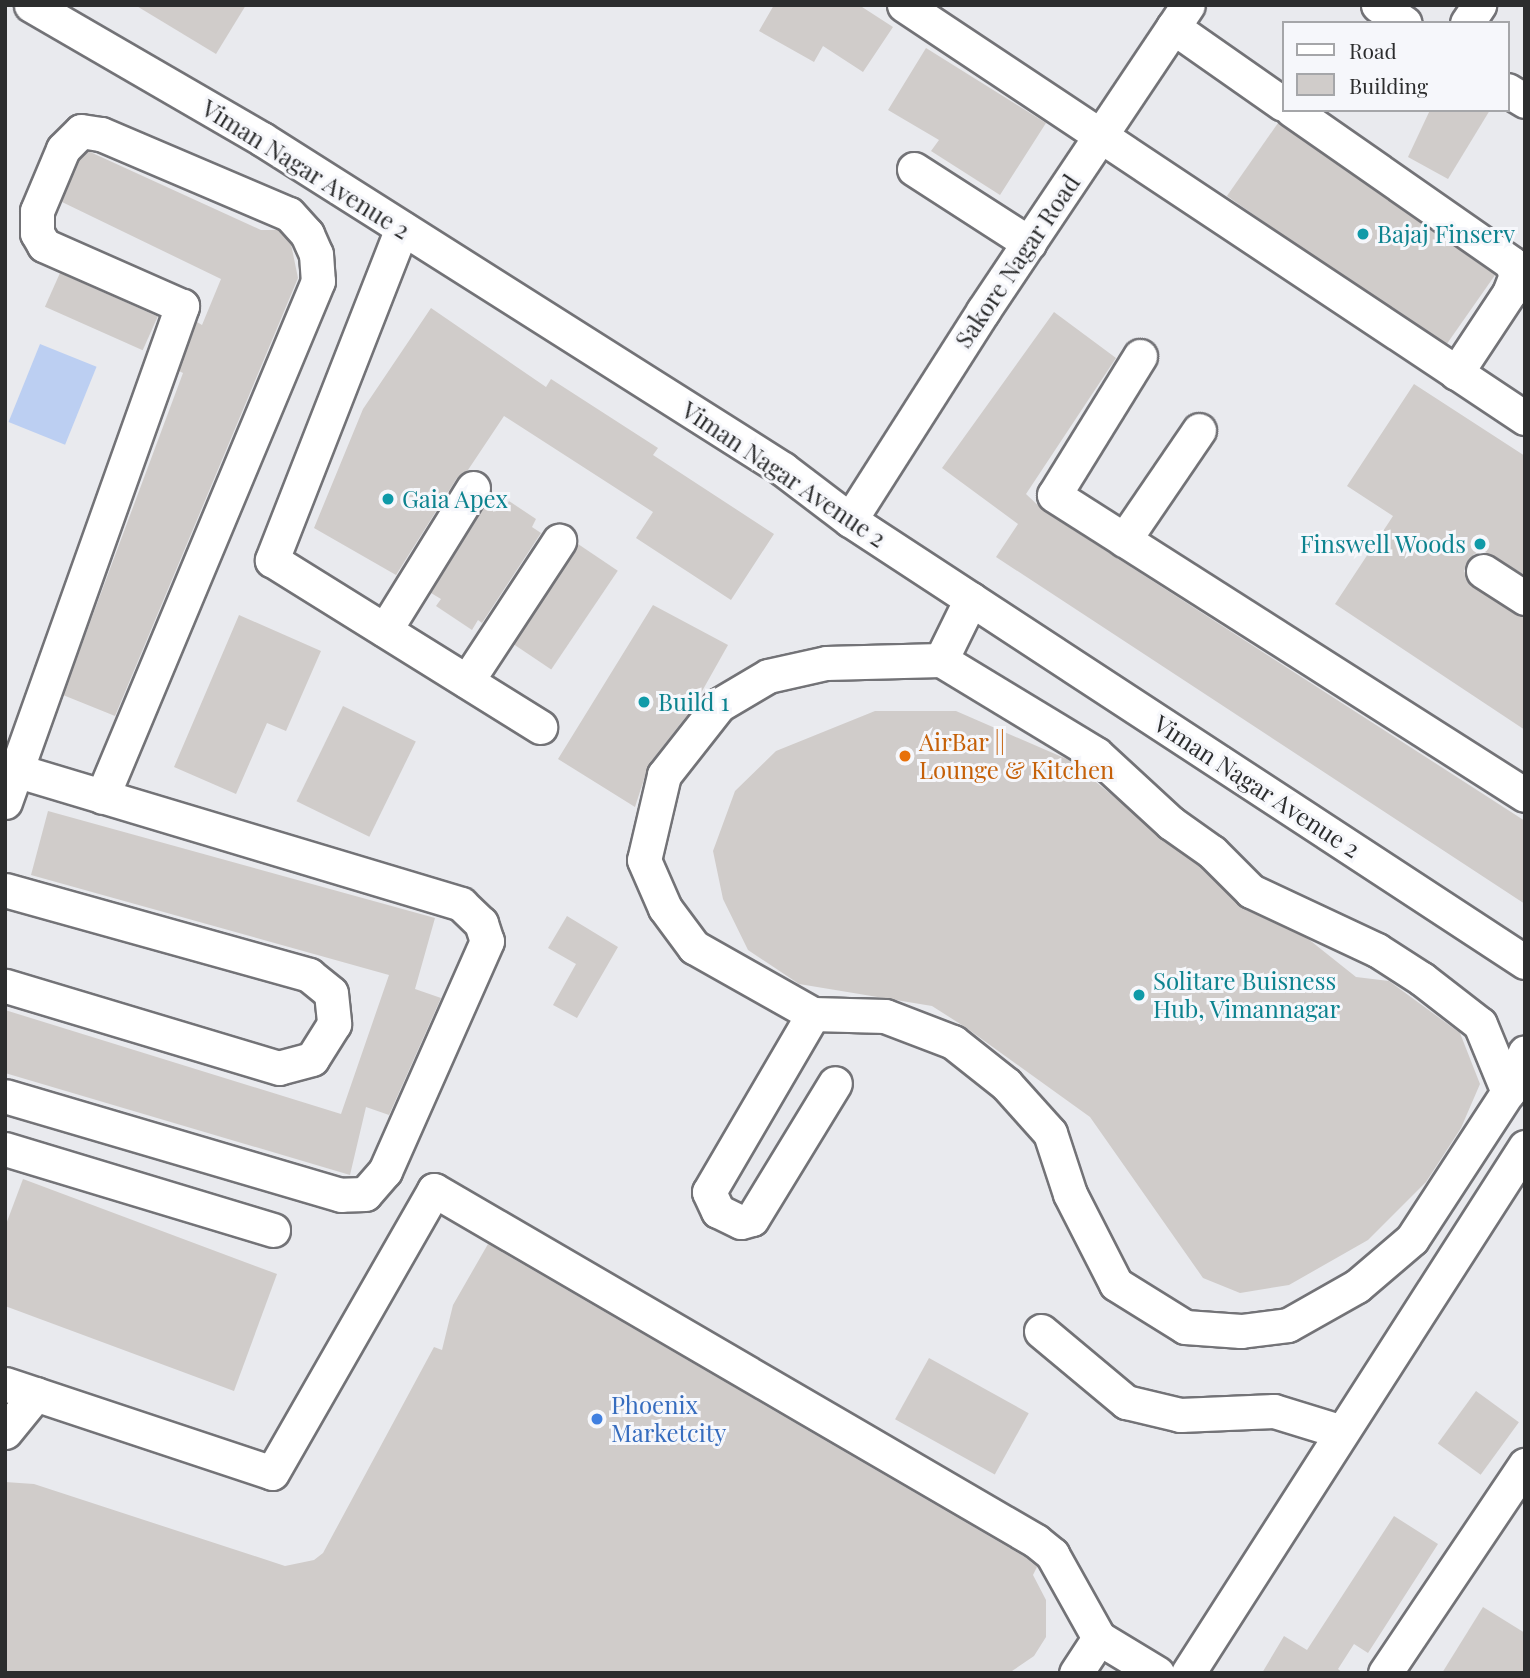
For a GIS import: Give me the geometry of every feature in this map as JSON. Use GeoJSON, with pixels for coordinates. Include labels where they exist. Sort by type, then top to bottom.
{"type":"FeatureCollection","features":[{"type":"Feature","properties":{"kind":"street","name":"Viman Nagar Avenue 2"},"geometry":{"type":"LineString","coordinates":[[31,5],[262,139],[783,469],[850,520],[1525,962]]}},
{"type":"Feature","properties":{"kind":"street"},"geometry":{"type":"LineString","coordinates":[[904,5],[1524,416]]}},
{"type":"Feature","properties":{"kind":"street"},"geometry":{"type":"LineString","coordinates":[[1378,5],[1402,21]]}},
{"type":"Feature","properties":{"kind":"street"},"geometry":{"type":"LineString","coordinates":[[1468,21],[1479,5]]}},
{"type":"Feature","properties":{"kind":"street"},"geometry":{"type":"LineString","coordinates":[[1181,16],[1282,103]]}},
{"type":"Feature","properties":{"kind":"street","name":"Sakore Nagar Road"},"geometry":{"type":"LineString","coordinates":[[850,520],[1029,243],[1181,16]]}},
{"type":"Feature","properties":{"kind":"street"},"geometry":{"type":"LineString","coordinates":[[1509,91],[1525,101]]}},
{"type":"Feature","properties":{"kind":"street"},"geometry":{"type":"LineString","coordinates":[[1295,112],[1511,263],[1516,275],[1509,293],[1456,373]]}},
{"type":"Feature","properties":{"kind":"street"},"geometry":{"type":"LineString","coordinates":[[5,802],[9,768],[182,306],[44,245],[37,233],[37,211],[63,149],[81,131],[101,134],[289,214],[307,234],[316,254],[318,281],[102,797]]}},
{"type":"Feature","properties":{"kind":"street"},"geometry":{"type":"LineString","coordinates":[[914,169],[1029,243]]}},
{"type":"Feature","properties":{"kind":"street"},"geometry":{"type":"LineString","coordinates":[[402,228],[272,559],[540,727]]}},
{"type":"Feature","properties":{"kind":"street"},"geometry":{"type":"LineString","coordinates":[[1140,356],[1054,495],[1525,795]]}},
{"type":"Feature","properties":{"kind":"street"},"geometry":{"type":"LineString","coordinates":[[1124,540],[1199,430]]}},
{"type":"Feature","properties":{"kind":"street"},"geometry":{"type":"LineString","coordinates":[[385,630],[473,488]]}},
{"type":"Feature","properties":{"kind":"street"},"geometry":{"type":"LineString","coordinates":[[467,681],[559,541]]}},
{"type":"Feature","properties":{"kind":"street"},"geometry":{"type":"LineString","coordinates":[[1483,571],[1525,598]]}},
{"type":"Feature","properties":{"kind":"street"},"geometry":{"type":"LineString","coordinates":[[941,660],[971,599]]}},
{"type":"Feature","properties":{"kind":"street"},"geometry":{"type":"LineString","coordinates":[[1508,1092],[1480,1024],[1422,978],[1377,950],[1251,891],[1212,852],[1171,823],[1096,754],[941,660],[827,663],[768,676],[719,705],[664,775],[644,860],[664,908],[694,947],[813,1014],[885,1016],[953,1042],[1006,1084],[1050,1133],[1075,1205],[1116,1284],[1185,1327],[1241,1331],[1288,1325],[1357,1286],[1412,1239],[1508,1092],[1525,1052]]}},
{"type":"Feature","properties":{"kind":"street"},"geometry":{"type":"LineString","coordinates":[[5,1096],[341,1195],[365,1194],[385,1171],[487,941],[481,923],[461,904],[9,768]]}},
{"type":"Feature","properties":{"kind":"street"},"geometry":{"type":"LineString","coordinates":[[5,890],[309,975],[331,993],[334,1024],[312,1059],[279,1068],[5,986]]}},
{"type":"Feature","properties":{"kind":"street"},"geometry":{"type":"LineString","coordinates":[[813,1014],[709,1192],[718,1210],[741,1222],[752,1219],[835,1083]]}},
{"type":"Feature","properties":{"kind":"street"},"geometry":{"type":"LineString","coordinates":[[1188,1673],[1339,1431],[1525,1147]]}},
{"type":"Feature","properties":{"kind":"street"},"geometry":{"type":"LineString","coordinates":[[5,1149],[273,1230]]}},
{"type":"Feature","properties":{"kind":"street"},"geometry":{"type":"LineString","coordinates":[[5,1432],[21,1389],[272,1473],[434,1190],[1036,1541],[1052,1554],[1099,1638],[1157,1673]]}},
{"type":"Feature","properties":{"kind":"street"},"geometry":{"type":"LineString","coordinates":[[1041,1331],[1126,1402],[1180,1415],[1274,1411],[1339,1431]]}},
{"type":"Feature","properties":{"kind":"street"},"geometry":{"type":"LineString","coordinates":[[1385,1673],[1525,1465]]}},
{"type":"Feature","properties":{"kind":"street"},"geometry":{"type":"LineString","coordinates":[[1076,1673],[1099,1638]]}},
{"type":"Feature","properties":{"kind":"water"},"geometry":{"type":"Polygon","coordinates":[[[40,344],[97,367],[65,445],[9,422],[40,344]]]}},
{"type":"Feature","properties":{"kind":"building"},"geometry":{"type":"Polygon","coordinates":[[[135,5],[246,5],[216,54],[135,5]]]}},
{"type":"Feature","properties":{"kind":"building"},"geometry":{"type":"Polygon","coordinates":[[[774,5],[859,5],[893,27],[863,72],[823,46],[814,62],[759,31],[774,5]]]}},
{"type":"Feature","properties":{"kind":"building"},"geometry":{"type":"Polygon","coordinates":[[[926,48],[1046,123],[1000,195],[931,151],[939,140],[888,110],[926,48]]]}},
{"type":"Feature","properties":{"kind":"building"},"geometry":{"type":"Polygon","coordinates":[[[1429,112],[1489,112],[1448,179],[1408,157],[1429,112]]]}},
{"type":"Feature","properties":{"kind":"building","name":"Bajaj Finserv"},"geometry":{"type":"Polygon","coordinates":[[[1278,123],[1495,275],[1444,348],[1227,196],[1278,123]]]}},
{"type":"Feature","properties":{"kind":"building"},"geometry":{"type":"Polygon","coordinates":[[[88,151],[261,230],[278,230],[291,244],[298,278],[115,716],[63,695],[183,373],[179,371],[197,322],[202,325],[221,279],[62,202],[79,160],[88,151]]]}},
{"type":"Feature","properties":{"kind":"building"},"geometry":{"type":"Polygon","coordinates":[[[60,273],[158,317],[143,350],[45,307],[60,273]]]}},
{"type":"Feature","properties":{"kind":"building"},"geometry":{"type":"Polygon","coordinates":[[[431,308],[546,387],[551,379],[658,448],[653,455],[774,534],[731,600],[636,538],[653,512],[504,416],[468,470],[457,478],[396,575],[314,528],[363,409],[431,308]]]}},
{"type":"Feature","properties":{"kind":"building"},"geometry":{"type":"Polygon","coordinates":[[[1054,312],[1116,358],[1026,494],[1044,511],[1525,821],[1525,904],[996,557],[1018,524],[942,468],[1054,312]]]}},
{"type":"Feature","properties":{"kind":"building"},"geometry":{"type":"Polygon","coordinates":[[[1414,384],[1525,456],[1525,575],[1485,552],[1474,554],[1464,571],[1473,587],[1525,617],[1525,730],[1335,604],[1393,516],[1347,486],[1414,384]]]}},
{"type":"Feature","properties":{"kind":"building"},"geometry":{"type":"Polygon","coordinates":[[[489,499],[504,509],[509,501],[536,519],[532,527],[541,533],[482,623],[478,620],[472,630],[436,606],[441,599],[431,593],[489,499]]]}},
{"type":"Feature","properties":{"kind":"building"},"geometry":{"type":"Polygon","coordinates":[[[578,544],[618,571],[551,669],[511,643],[578,544]]]}},
{"type":"Feature","properties":{"kind":"building","name":"Build 1"},"geometry":{"type":"Polygon","coordinates":[[[653,605],[728,645],[692,709],[649,764],[635,807],[558,759],[653,605]]]}},
{"type":"Feature","properties":{"kind":"building"},"geometry":{"type":"Polygon","coordinates":[[[239,615],[321,651],[286,731],[267,723],[236,794],[174,767],[239,615]]]}},
{"type":"Feature","properties":{"kind":"building"},"geometry":{"type":"Polygon","coordinates":[[[343,706],[416,742],[369,837],[297,801],[343,706]]]}},
{"type":"Feature","properties":{"kind":"building","name":"Solitare Buisness Hub, Vimannagar"},"geometry":{"type":"Polygon","coordinates":[[[875,711],[956,711],[1069,760],[1200,867],[1242,908],[1307,938],[1356,977],[1389,981],[1460,1033],[1480,1084],[1461,1128],[1426,1182],[1368,1240],[1289,1285],[1240,1293],[1203,1278],[1090,1117],[965,1027],[932,1006],[799,984],[748,950],[723,899],[713,851],[735,791],[776,751],[875,711]]]}},
{"type":"Feature","properties":{"kind":"building"},"geometry":{"type":"Polygon","coordinates":[[[48,811],[435,918],[415,989],[441,998],[389,1115],[366,1107],[350,1175],[5,1073],[5,1010],[341,1114],[389,975],[31,875],[48,811]]]}},
{"type":"Feature","properties":{"kind":"building"},"geometry":{"type":"Polygon","coordinates":[[[567,916],[618,947],[577,1018],[553,1005],[576,964],[548,948],[567,916]]]}},
{"type":"Feature","properties":{"kind":"building"},"geometry":{"type":"Polygon","coordinates":[[[23,1179],[277,1274],[234,1391],[5,1306],[5,1227],[23,1179]]]}},
{"type":"Feature","properties":{"kind":"building","name":"Phoenix Marketcity"},"geometry":{"type":"Polygon","coordinates":[[[488,1244],[1025,1557],[1037,1567],[1033,1575],[1046,1600],[1046,1637],[1034,1656],[1009,1673],[5,1673],[5,1482],[34,1484],[285,1566],[314,1560],[323,1553],[434,1347],[442,1350],[453,1305],[488,1244]]]}},
{"type":"Feature","properties":{"kind":"building"},"geometry":{"type":"Polygon","coordinates":[[[929,1358],[1029,1413],[995,1474],[895,1419],[929,1358]]]}},
{"type":"Feature","properties":{"kind":"building"},"geometry":{"type":"Polygon","coordinates":[[[1476,1391],[1519,1422],[1481,1475],[1438,1444],[1476,1391]]]}},
{"type":"Feature","properties":{"kind":"building"},"geometry":{"type":"Polygon","coordinates":[[[1394,1516],[1438,1544],[1368,1653],[1354,1644],[1338,1669],[1343,1673],[1262,1673],[1284,1636],[1307,1650],[1394,1516]]]}},
{"type":"Feature","properties":{"kind":"building"},"geometry":{"type":"Polygon","coordinates":[[[1483,1607],[1525,1633],[1525,1673],[1442,1673],[1483,1607]]]}},
{"type":"Feature","properties":{"kind":"place","name":"Bajaj Finserv"},"geometry":{"type":"Point","coordinates":[1363,234]}},
{"type":"Feature","properties":{"kind":"place","name":"Gaia Apex"},"geometry":{"type":"Point","coordinates":[388,499]}},
{"type":"Feature","properties":{"kind":"place","name":"Finswell Woods"},"geometry":{"type":"Point","coordinates":[1480,544]}},
{"type":"Feature","properties":{"kind":"place","name":"Build 1"},"geometry":{"type":"Point","coordinates":[644,702]}},
{"type":"Feature","properties":{"kind":"place","name":"AirBar || Lounge & Kitchen"},"geometry":{"type":"Point","coordinates":[905,756]}},
{"type":"Feature","properties":{"kind":"place","name":"Solitare Buisness Hub, Vimannagar"},"geometry":{"type":"Point","coordinates":[1139,995]}},
{"type":"Feature","properties":{"kind":"place","name":"Phoenix Marketcity"},"geometry":{"type":"Point","coordinates":[597,1419]}}]}
